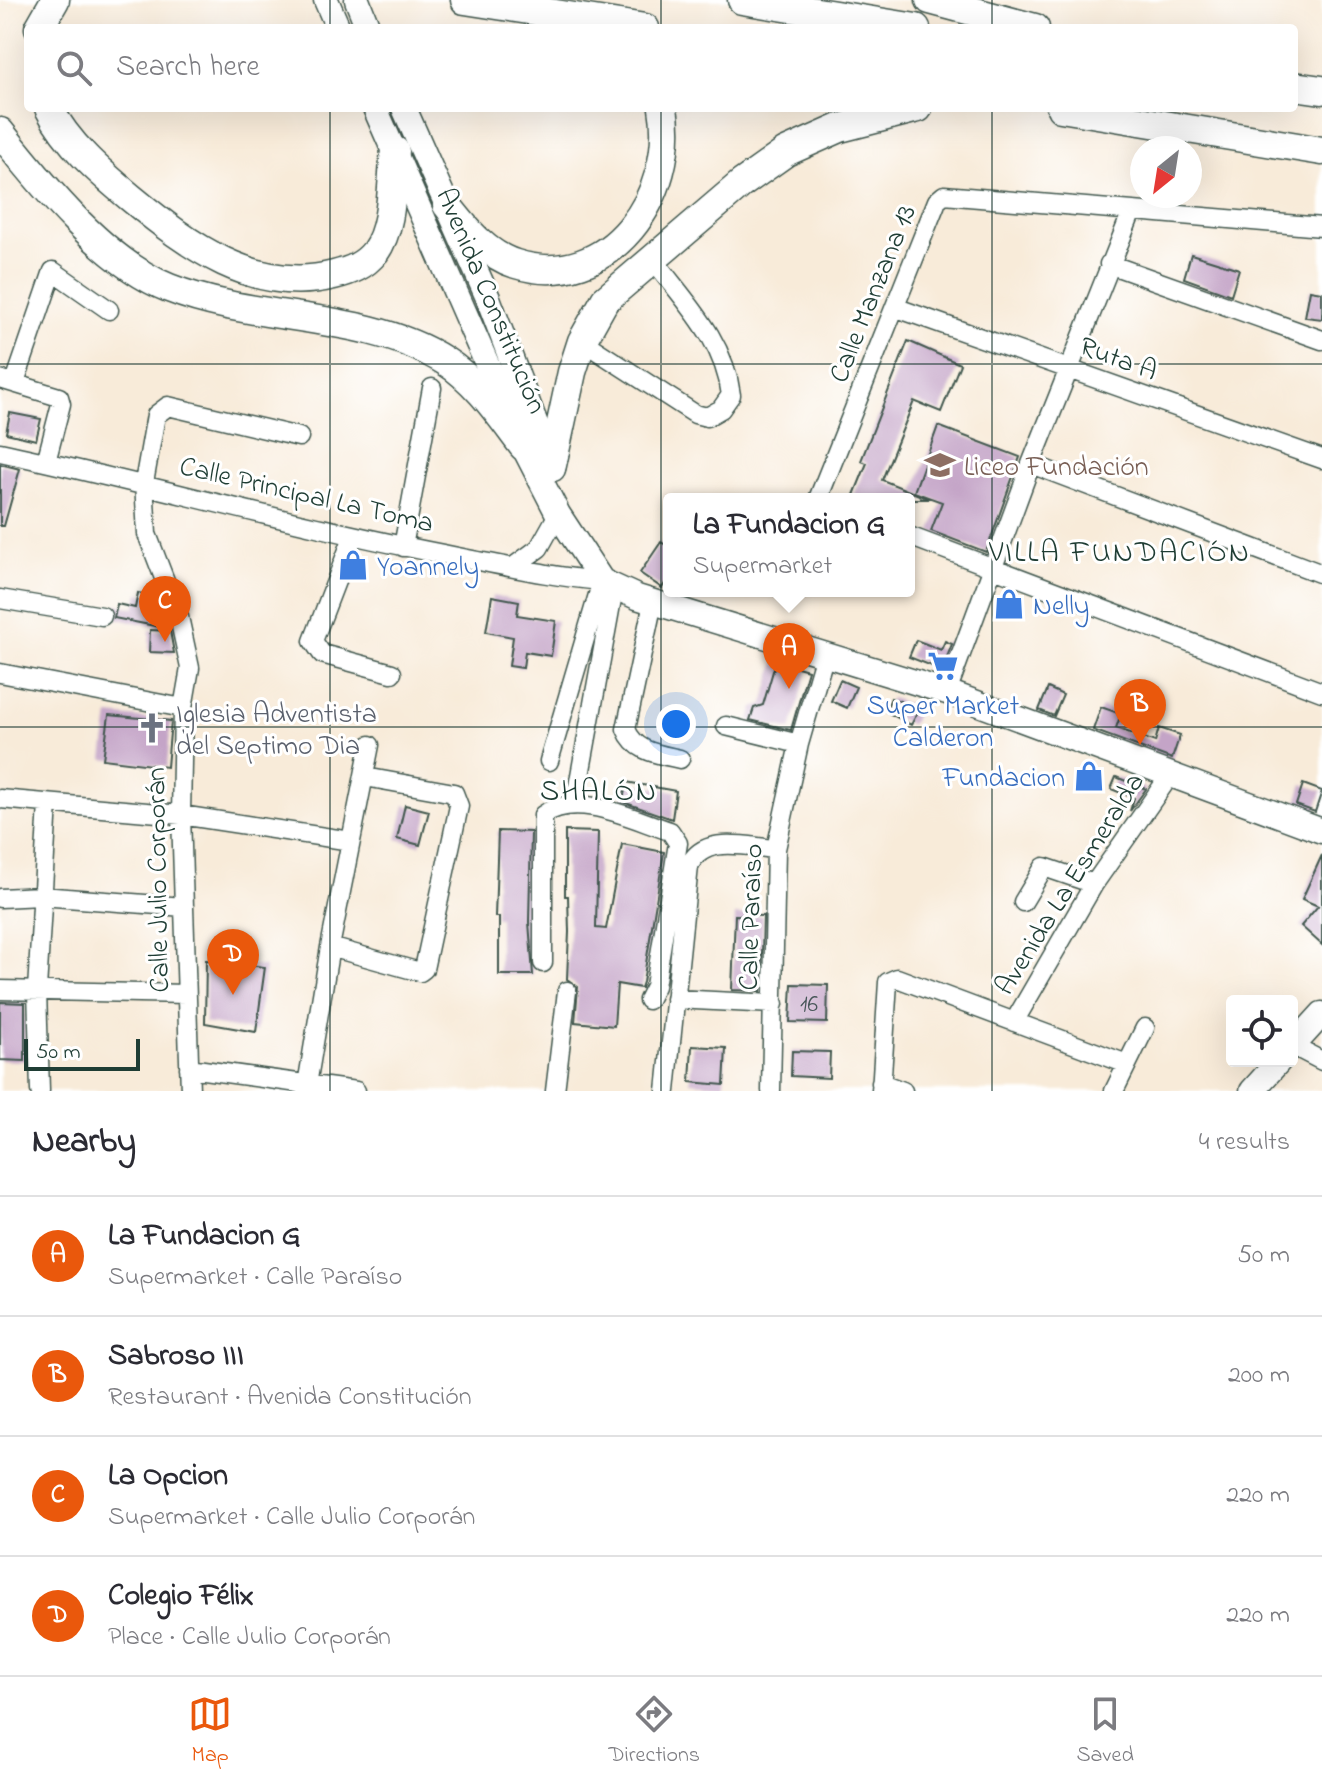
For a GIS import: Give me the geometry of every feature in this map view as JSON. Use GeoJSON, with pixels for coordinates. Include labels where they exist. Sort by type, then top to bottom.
{"type":"FeatureCollection","features":[{"type":"Feature","properties":{"kind":"highway"},"geometry":{"type":"LineString","coordinates":[[41,24],[55,0]]}},
{"type":"Feature","properties":{"kind":"highway"},"geometry":{"type":"LineString","coordinates":[[465,0],[621,24]]}},
{"type":"Feature","properties":{"kind":"highway"},"geometry":{"type":"LineString","coordinates":[[742,0],[891,24]]}},
{"type":"Feature","properties":{"kind":"highway"},"geometry":{"type":"LineString","coordinates":[[930,0],[1020,24]]}},
{"type":"Feature","properties":{"kind":"highway"},"geometry":{"type":"LineString","coordinates":[[535,10],[565,24]]}},
{"type":"Feature","properties":{"kind":"highway"},"geometry":{"type":"LineString","coordinates":[[1298,87],[1322,90]]}},
{"type":"Feature","properties":{"kind":"highway"},"geometry":{"type":"LineString","coordinates":[[52,112],[103,175],[185,241],[233,267],[290,280],[315,280],[351,271],[373,254],[386,227],[395,151]]}},
{"type":"Feature","properties":{"kind":"highway"},"geometry":{"type":"LineString","coordinates":[[447,205],[467,231],[513,263],[538,269],[591,260],[613,248],[629,233],[659,181],[666,137],[663,112]]}},
{"type":"Feature","properties":{"kind":"highway"},"geometry":{"type":"LineString","coordinates":[[552,465],[582,341],[605,300],[741,184],[786,152],[840,128],[902,112]]}},
{"type":"Feature","properties":{"kind":"highway"},"geometry":{"type":"LineString","coordinates":[[1085,112],[1322,151]]}},
{"type":"Feature","properties":{"kind":"highway"},"geometry":{"type":"LineString","coordinates":[[1167,112],[1322,137]]}},
{"type":"Feature","properties":{"kind":"highway"},"geometry":{"type":"LineString","coordinates":[[0,132],[33,173],[117,257],[168,288],[231,306],[375,332],[417,347],[445,361],[468,380],[523,446]]}},
{"type":"Feature","properties":{"kind":"main road"},"geometry":{"type":"LineString","coordinates":[[326,0],[336,24]]}},
{"type":"Feature","properties":{"kind":"main road"},"geometry":{"type":"LineString","coordinates":[[357,0],[366,24]]}},
{"type":"Feature","properties":{"kind":"main road","name":"Avenida Constitución"},"geometry":{"type":"LineString","coordinates":[[377,112],[523,446],[558,514],[608,585]]}},
{"type":"Feature","properties":{"kind":"main road","name":"Avenida Constitución"},"geometry":{"type":"LineString","coordinates":[[406,112],[488,298],[552,465],[558,514]]}},
{"type":"Feature","properties":{"kind":"main road"},"geometry":{"type":"LineString","coordinates":[[608,585],[653,602],[947,692],[1322,831]]}},
{"type":"Feature","properties":{"kind":"main road"},"geometry":{"type":"LineString","coordinates":[[1298,1040],[1322,1014]]}},
{"type":"Feature","properties":{"kind":"main road"},"geometry":{"type":"LineString","coordinates":[[1252,1091],[1274,1067]]}},
{"type":"Feature","properties":{"kind":"street","name":"Calle Manzana 13"},"geometry":{"type":"LineString","coordinates":[[820,493],[897,308],[937,201],[944,195],[1322,227]]}},
{"type":"Feature","properties":{"kind":"street"},"geometry":{"type":"LineString","coordinates":[[947,692],[1031,464],[1132,211]]}},
{"type":"Feature","properties":{"kind":"street"},"geometry":{"type":"LineString","coordinates":[[582,341],[695,414],[707,417],[721,409],[731,395],[727,365],[712,336],[653,259]]}},
{"type":"Feature","properties":{"kind":"street"},"geometry":{"type":"LineString","coordinates":[[1109,264],[1322,340]]}},
{"type":"Feature","properties":{"kind":"street"},"geometry":{"type":"LineString","coordinates":[[46,462],[61,404],[59,397],[8,380],[53,271],[109,310]]}},
{"type":"Feature","properties":{"kind":"street","name":"Ruta A"},"geometry":{"type":"LineString","coordinates":[[897,308],[1322,459]]}},
{"type":"Feature","properties":{"kind":"street"},"geometry":{"type":"LineString","coordinates":[[403,547],[432,388]]}},
{"type":"Feature","properties":{"kind":"street","name":"Calle Julio Corporán"},"geometry":{"type":"LineString","coordinates":[[190,1091],[181,815],[183,708],[190,668],[179,617],[147,534],[144,483],[156,415],[168,406],[299,437]]}},
{"type":"Feature","properties":{"kind":"street","name":"Calle Principal La Toma"},"geometry":{"type":"LineString","coordinates":[[0,452],[144,483],[353,537],[608,585]]}},
{"type":"Feature","properties":{"kind":"street"},"geometry":{"type":"LineString","coordinates":[[1031,464],[1322,574]]}},
{"type":"Feature","properties":{"kind":"street"},"geometry":{"type":"LineString","coordinates":[[513,567],[539,548],[558,514]]}},
{"type":"Feature","properties":{"kind":"street"},"geometry":{"type":"LineString","coordinates":[[353,537],[313,641],[315,648],[322,654],[392,673]]}},
{"type":"Feature","properties":{"kind":"street"},"geometry":{"type":"LineString","coordinates":[[915,538],[1322,692]]}},
{"type":"Feature","properties":{"kind":"street"},"geometry":{"type":"LineString","coordinates":[[549,761],[608,585]]}},
{"type":"Feature","properties":{"kind":"street"},"geometry":{"type":"LineString","coordinates":[[575,803],[608,585]]}},
{"type":"Feature","properties":{"kind":"street"},"geometry":{"type":"LineString","coordinates":[[0,599],[102,616]]}},
{"type":"Feature","properties":{"kind":"street"},"geometry":{"type":"LineString","coordinates":[[653,602],[626,729],[630,740],[645,751],[680,759]]}},
{"type":"Feature","properties":{"kind":"street","name":"Calle Paraíso"},"geometry":{"type":"LineString","coordinates":[[771,1091],[776,849],[799,744],[825,654]]}},
{"type":"Feature","properties":{"kind":"street"},"geometry":{"type":"LineString","coordinates":[[0,673],[183,708]]}},
{"type":"Feature","properties":{"kind":"street"},"geometry":{"type":"LineString","coordinates":[[726,726],[799,744]]}},
{"type":"Feature","properties":{"kind":"street"},"geometry":{"type":"LineString","coordinates":[[307,1086],[330,947],[370,745]]}},
{"type":"Feature","properties":{"kind":"street","name":"Avenida La Esmeralda"},"geometry":{"type":"LineString","coordinates":[[1014,1022],[1094,884],[1171,774]]}},
{"type":"Feature","properties":{"kind":"street"},"geometry":{"type":"LineString","coordinates":[[330,947],[420,972],[424,969],[459,806],[454,793],[365,777]]}},
{"type":"Feature","properties":{"kind":"street"},"geometry":{"type":"LineString","coordinates":[[0,799],[181,815],[351,841]]}},
{"type":"Feature","properties":{"kind":"street"},"geometry":{"type":"LineString","coordinates":[[543,963],[543,815],[556,805],[575,803],[670,831],[678,843],[655,986],[648,1000]]}},
{"type":"Feature","properties":{"kind":"street"},"geometry":{"type":"LineString","coordinates":[[40,1091],[37,990],[48,804]]}},
{"type":"Feature","properties":{"kind":"street"},"geometry":{"type":"LineString","coordinates":[[666,1091],[689,866],[693,856],[704,847],[716,845],[776,849]]}},
{"type":"Feature","properties":{"kind":"street"},"geometry":{"type":"LineString","coordinates":[[1023,902],[1044,867],[1094,884]]}},
{"type":"Feature","properties":{"kind":"street"},"geometry":{"type":"LineString","coordinates":[[0,898],[41,896],[184,907]]}},
{"type":"Feature","properties":{"kind":"street"},"geometry":{"type":"LineString","coordinates":[[903,1091],[881,1087],[888,982],[897,978],[1127,1064]]}},
{"type":"Feature","properties":{"kind":"street"},"geometry":{"type":"LineString","coordinates":[[0,990],[186,994]]}},
{"type":"Feature","properties":{"kind":"street"},"geometry":{"type":"LineString","coordinates":[[555,1091],[567,991]]}},
{"type":"Feature","properties":{"kind":"street"},"geometry":{"type":"LineString","coordinates":[[675,999],[774,1004]]}},
{"type":"Feature","properties":{"kind":"street"},"geometry":{"type":"LineString","coordinates":[[1114,1091],[1145,1028]]}},
{"type":"Feature","properties":{"kind":"street"},"geometry":{"type":"LineString","coordinates":[[1298,1054],[1322,1061]]}},
{"type":"Feature","properties":{"kind":"street"},"geometry":{"type":"LineString","coordinates":[[189,1068],[356,1091]]}},
{"type":"Feature","properties":{"kind":"building"},"geometry":{"type":"Polygon","coordinates":[[[1191,254],[1239,269],[1231,295],[1184,278],[1191,254]]]}},
{"type":"Feature","properties":{"kind":"building"},"geometry":{"type":"Polygon","coordinates":[[[1310,290],[1322,292],[1322,319],[1305,317],[1310,290]]]}},
{"type":"Feature","properties":{"kind":"building"},"geometry":{"type":"Polygon","coordinates":[[[908,341],[960,364],[941,412],[914,401],[882,480],[914,493],[855,493],[867,463],[861,461],[908,341]]]}},
{"type":"Feature","properties":{"kind":"building"},"geometry":{"type":"Polygon","coordinates":[[[10,413],[41,419],[36,440],[6,433],[10,413]]]}},
{"type":"Feature","properties":{"kind":"building"},"geometry":{"type":"Polygon","coordinates":[[[938,426],[1020,457],[986,552],[931,531],[942,502],[914,492],[938,426]]]}},
{"type":"Feature","properties":{"kind":"building"},"geometry":{"type":"Polygon","coordinates":[[[0,464],[20,469],[4,526],[0,526],[0,464]]]}},
{"type":"Feature","properties":{"kind":"building"},"geometry":{"type":"Polygon","coordinates":[[[661,542],[663,543],[662,588],[640,573],[661,542]]]}},
{"type":"Feature","properties":{"kind":"building"},"geometry":{"type":"Polygon","coordinates":[[[138,593],[158,597],[164,610],[160,627],[114,618],[117,604],[135,608],[138,593]]]}},
{"type":"Feature","properties":{"kind":"building"},"geometry":{"type":"Polygon","coordinates":[[[492,596],[519,601],[517,615],[556,621],[551,656],[525,652],[523,668],[509,666],[513,637],[486,632],[492,596]]]}},
{"type":"Feature","properties":{"kind":"building"},"geometry":{"type":"Polygon","coordinates":[[[150,630],[170,631],[174,653],[149,652],[150,630]]]}},
{"type":"Feature","properties":{"kind":"building","name":"Super Market Calderon"},"geometry":{"type":"Polygon","coordinates":[[[916,640],[941,650],[945,641],[952,644],[942,670],[909,657],[916,640]]]}},
{"type":"Feature","properties":{"kind":"building"},"geometry":{"type":"Polygon","coordinates":[[[776,661],[808,670],[791,730],[750,720],[754,708],[763,705],[776,661]]]}},
{"type":"Feature","properties":{"kind":"building"},"geometry":{"type":"Polygon","coordinates":[[[840,680],[856,687],[847,708],[831,701],[840,680]]]}},
{"type":"Feature","properties":{"kind":"building"},"geometry":{"type":"Polygon","coordinates":[[[1048,688],[1063,695],[1054,716],[1039,710],[1048,688]]]}},
{"type":"Feature","properties":{"kind":"building"},"geometry":{"type":"Polygon","coordinates":[[[891,698],[920,708],[911,725],[885,711],[891,698]]]}},
{"type":"Feature","properties":{"kind":"building"},"geometry":{"type":"Polygon","coordinates":[[[1101,707],[1121,714],[1116,728],[1155,742],[1159,728],[1180,735],[1172,759],[1093,730],[1101,707]]]}},
{"type":"Feature","properties":{"kind":"building"},"geometry":{"type":"Polygon","coordinates":[[[109,715],[171,721],[167,767],[103,759],[109,715]]]}},
{"type":"Feature","properties":{"kind":"building"},"geometry":{"type":"Polygon","coordinates":[[[1116,777],[1146,789],[1130,811],[1134,798],[1111,789],[1116,777]]]}},
{"type":"Feature","properties":{"kind":"building"},"geometry":{"type":"Polygon","coordinates":[[[626,782],[676,791],[672,819],[623,802],[626,782]]]}},
{"type":"Feature","properties":{"kind":"building"},"geometry":{"type":"Polygon","coordinates":[[[1303,784],[1322,791],[1315,812],[1296,805],[1303,784]]]}},
{"type":"Feature","properties":{"kind":"building"},"geometry":{"type":"Polygon","coordinates":[[[405,805],[429,811],[420,845],[397,839],[405,805]]]}},
{"type":"Feature","properties":{"kind":"building"},"geometry":{"type":"Polygon","coordinates":[[[498,831],[531,832],[529,922],[533,975],[499,975],[499,917],[495,917],[498,831]]]}},
{"type":"Feature","properties":{"kind":"building"},"geometry":{"type":"Polygon","coordinates":[[[565,831],[598,832],[596,928],[606,929],[622,844],[664,852],[643,982],[641,988],[617,984],[614,1026],[575,1022],[578,987],[567,979],[569,932],[568,896],[565,896],[565,831]]]}},
{"type":"Feature","properties":{"kind":"building"},"geometry":{"type":"Polygon","coordinates":[[[1322,855],[1322,945],[1301,926],[1318,906],[1302,899],[1322,855]]]}},
{"type":"Feature","properties":{"kind":"building"},"geometry":{"type":"Polygon","coordinates":[[[735,915],[763,916],[761,991],[732,990],[735,915]]]}},
{"type":"Feature","properties":{"kind":"building"},"geometry":{"type":"Polygon","coordinates":[[[206,960],[265,967],[256,1032],[205,1023],[206,960]]]}},
{"type":"Feature","properties":{"kind":"building"},"geometry":{"type":"Polygon","coordinates":[[[792,984],[828,985],[827,1023],[790,1022],[792,984]]]}},
{"type":"Feature","properties":{"kind":"building"},"geometry":{"type":"Polygon","coordinates":[[[0,1002],[25,1003],[25,1061],[0,1060],[0,1002]]]}},
{"type":"Feature","properties":{"kind":"building"},"geometry":{"type":"Polygon","coordinates":[[[692,1046],[726,1048],[724,1085],[690,1082],[692,1046]]]}},
{"type":"Feature","properties":{"kind":"building"},"geometry":{"type":"Polygon","coordinates":[[[792,1051],[830,1052],[829,1078],[791,1076],[792,1051]]]}},
{"type":"Feature","properties":{"kind":"place","name":"Liceo Fundación"},"geometry":{"type":"Point","coordinates":[940,465]}},
{"type":"Feature","properties":{"kind":"place","name":"Yoannely"},"geometry":{"type":"Point","coordinates":[353,565]}},
{"type":"Feature","properties":{"kind":"place","name":"Nelly"},"geometry":{"type":"Point","coordinates":[1009,604]}},
{"type":"Feature","properties":{"kind":"place","name":"La Opcion"},"geometry":{"type":"Point","coordinates":[165,642]}},
{"type":"Feature","properties":{"kind":"place","name":"Super Market Calderon"},"geometry":{"type":"Point","coordinates":[943,666]}},
{"type":"Feature","properties":{"kind":"place","name":"La Fundacion G"},"geometry":{"type":"Point","coordinates":[789,689]}},
{"type":"Feature","properties":{"kind":"place","name":"Iglesia Adventista del Septimo Dia"},"geometry":{"type":"Point","coordinates":[152,728]}},
{"type":"Feature","properties":{"kind":"place","name":"Sabroso III"},"geometry":{"type":"Point","coordinates":[1140,745]}},
{"type":"Feature","properties":{"kind":"place","name":"Fundacion"},"geometry":{"type":"Point","coordinates":[1089,776]}},
{"type":"Feature","properties":{"kind":"place","name":"Colegio Félix"},"geometry":{"type":"Point","coordinates":[233,995]}},
{"type":"Feature","properties":{"kind":"district","name":"VILLA FUNDACIÓN"},"geometry":{"type":"Point","coordinates":[1120,551]}},
{"type":"Feature","properties":{"kind":"district","name":"SHALÓN"},"geometry":{"type":"Point","coordinates":[599,790]}}]}
